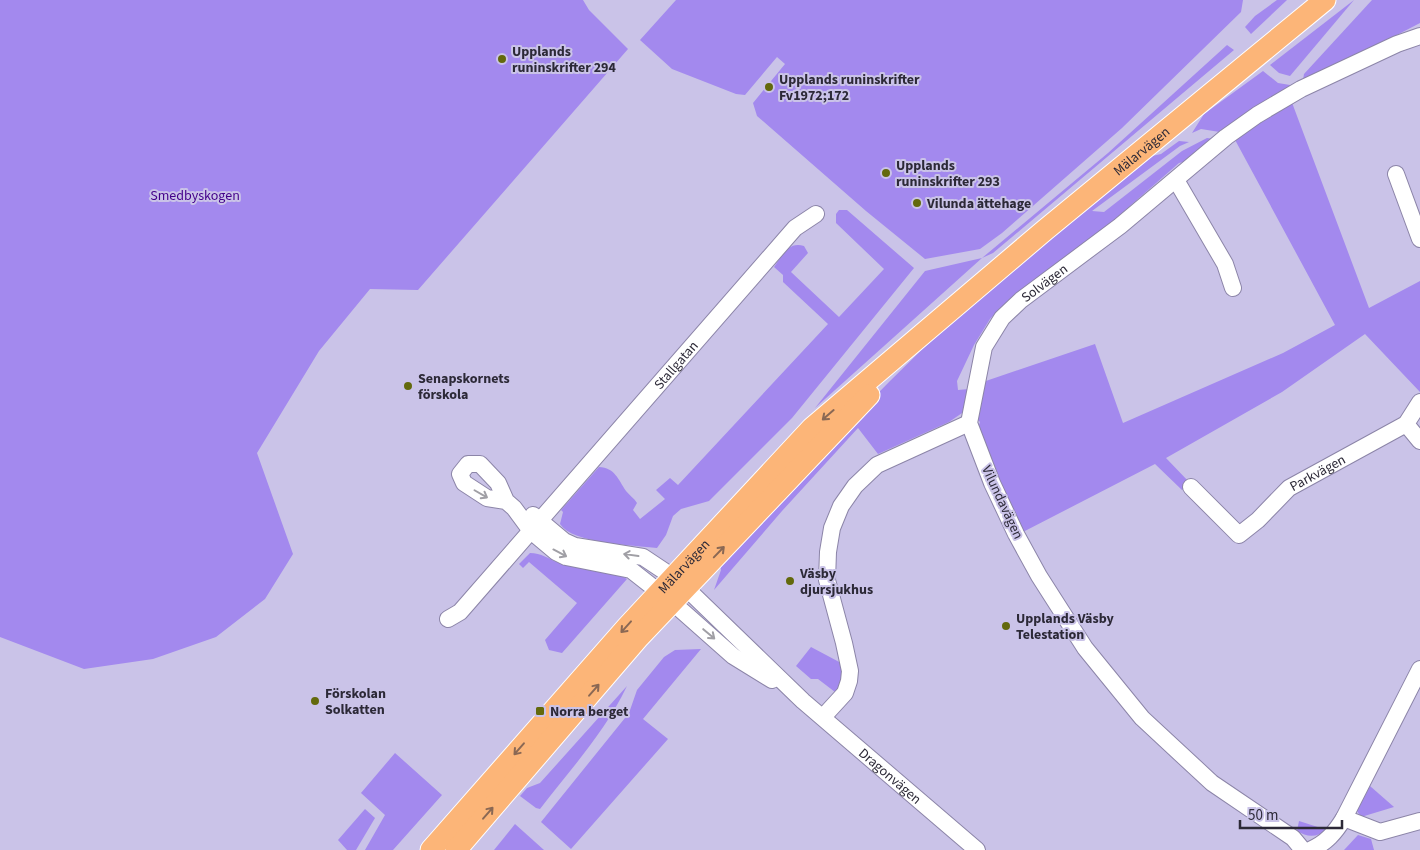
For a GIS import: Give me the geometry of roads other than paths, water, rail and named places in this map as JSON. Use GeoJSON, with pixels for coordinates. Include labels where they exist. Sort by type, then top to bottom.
{"type":"FeatureCollection","features":[{"type":"Feature","properties":{"kind":"main road","name":"Mälarvägen"},"geometry":{"type":"LineString","coordinates":[[431,850],[672,590],[958,304],[1324,0]]}},
{"type":"Feature","properties":{"kind":"main road","name":"Mälarvägen"},"geometry":{"type":"LineString","coordinates":[[456,850],[672,590]]}},
{"type":"Feature","properties":{"kind":"street","name":"Solvägen"},"geometry":{"type":"LineString","coordinates":[[969,423],[984,347],[1002,318],[1021,300],[1082,255],[1176,180],[1226,137],[1257,115],[1301,89],[1397,44],[1420,36]]}},
{"type":"Feature","properties":{"kind":"street"},"geometry":{"type":"LineString","coordinates":[[1396,174],[1420,239]]}},
{"type":"Feature","properties":{"kind":"street"},"geometry":{"type":"LineString","coordinates":[[1176,180],[1225,264],[1233,288]]}},
{"type":"Feature","properties":{"kind":"street","name":"Stallgatan"},"geometry":{"type":"LineString","coordinates":[[448,619],[460,612],[796,228],[816,214]]}},
{"type":"Feature","properties":{"kind":"street","name":"Parkvägen"},"geometry":{"type":"LineString","coordinates":[[1191,486],[1239,535],[1258,520],[1289,488],[1406,424],[1420,402]]}},
{"type":"Feature","properties":{"kind":"street"},"geometry":{"type":"LineString","coordinates":[[823,717],[845,693],[850,671],[828,580],[828,552],[832,528],[841,506],[855,486],[877,466],[969,423]]}},
{"type":"Feature","properties":{"kind":"street","name":"Vilundavägen"},"geometry":{"type":"LineString","coordinates":[[969,423],[992,483],[1016,534],[1039,576],[1085,648],[1142,718],[1212,783],[1293,838],[1304,850]]}},
{"type":"Feature","properties":{"kind":"street"},"geometry":{"type":"LineString","coordinates":[[1406,424],[1420,441]]}},
{"type":"Feature","properties":{"kind":"street"},"geometry":{"type":"LineString","coordinates":[[510,505],[529,512],[536,526],[556,552],[566,557],[631,570],[672,590]]}},
{"type":"Feature","properties":{"kind":"street","name":"Dragonvägen"},"geometry":{"type":"LineString","coordinates":[[672,590],[734,656],[803,700],[977,850]]}},
{"type":"Feature","properties":{"kind":"street"},"geometry":{"type":"LineString","coordinates":[[1310,850],[1320,846],[1334,834],[1344,818],[1420,669]]}},
{"type":"Feature","properties":{"kind":"street"},"geometry":{"type":"LineString","coordinates":[[1344,818],[1360,826],[1380,832],[1398,829],[1420,821]]}},
{"type":"Feature","properties":{"kind":"place","name":"Upplands runinskrifter 294"},"geometry":{"type":"Point","coordinates":[502,59]}},
{"type":"Feature","properties":{"kind":"place","name":"Upplands runinskrifter Fv1972;172"},"geometry":{"type":"Point","coordinates":[769,87]}},
{"type":"Feature","properties":{"kind":"place","name":"Upplands runinskrifter 293"},"geometry":{"type":"Point","coordinates":[886,173]}},
{"type":"Feature","properties":{"kind":"place","name":"Vilunda ättehage"},"geometry":{"type":"Point","coordinates":[917,203]}},
{"type":"Feature","properties":{"kind":"place","name":"Senapskornets förskola"},"geometry":{"type":"Point","coordinates":[408,386]}},
{"type":"Feature","properties":{"kind":"place","name":"Väsby djursjukhus"},"geometry":{"type":"Point","coordinates":[790,581]}},
{"type":"Feature","properties":{"kind":"place","name":"Upplands Väsby Telestation"},"geometry":{"type":"Point","coordinates":[1006,626]}},
{"type":"Feature","properties":{"kind":"place","name":"Förskolan Solkatten"},"geometry":{"type":"Point","coordinates":[315,701]}},
{"type":"Feature","properties":{"kind":"place","name":"Norra berget"},"geometry":{"type":"Point","coordinates":[540,711]}},
{"type":"Feature","properties":{"kind":"park label","name":"Smedbyskogen"},"geometry":{"type":"Point","coordinates":[195,195]}}]}
